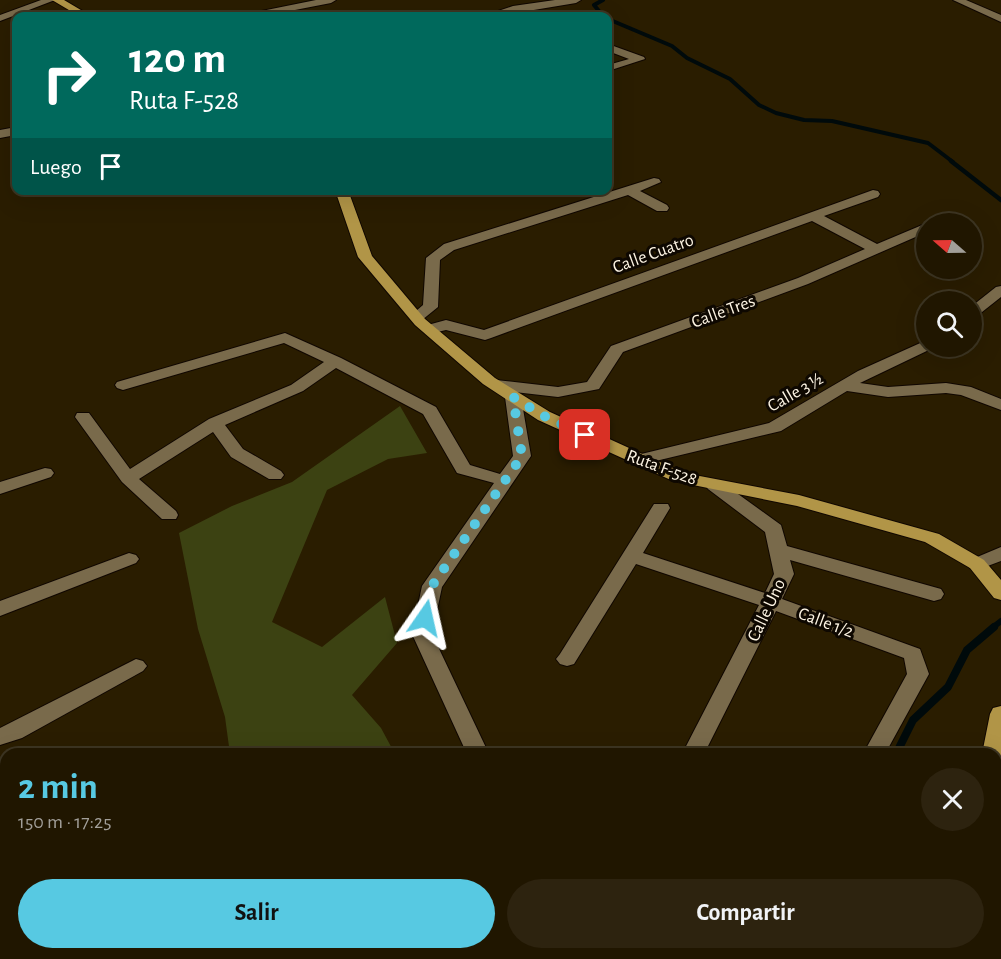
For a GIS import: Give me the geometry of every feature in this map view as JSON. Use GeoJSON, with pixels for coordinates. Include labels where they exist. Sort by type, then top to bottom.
{"type":"FeatureCollection","features":[{"type":"Feature","properties":{"kind":"main road"},"geometry":{"type":"LineString","coordinates":[[57,0],[79,12]]}},
{"type":"Feature","properties":{"kind":"main road","name":"Ruta F-528"},"geometry":{"type":"LineString","coordinates":[[343,195],[365,257],[430,324],[496,385],[521,393],[544,416],[679,477],[799,501],[915,532],[949,546],[977,564],[1001,593]]}},
{"type":"Feature","properties":{"kind":"main road"},"geometry":{"type":"LineString","coordinates":[[994,748],[1001,714]]}},
{"type":"Feature","properties":{"kind":"street"},"geometry":{"type":"LineString","coordinates":[[17,12],[50,0]]}},
{"type":"Feature","properties":{"kind":"street"},"geometry":{"type":"LineString","coordinates":[[271,12],[331,0]]}},
{"type":"Feature","properties":{"kind":"street"},"geometry":{"type":"LineString","coordinates":[[503,12],[576,0]]}},
{"type":"Feature","properties":{"kind":"street"},"geometry":{"type":"LineString","coordinates":[[958,0],[1001,18]]}},
{"type":"Feature","properties":{"kind":"street"},"geometry":{"type":"LineString","coordinates":[[513,9],[521,12]]}},
{"type":"Feature","properties":{"kind":"street"},"geometry":{"type":"LineString","coordinates":[[612,48],[640,59],[612,67]]}},
{"type":"Feature","properties":{"kind":"street"},"geometry":{"type":"LineString","coordinates":[[430,324],[432,258],[449,247],[654,182]]}},
{"type":"Feature","properties":{"kind":"street"},"geometry":{"type":"LineString","coordinates":[[629,190],[662,208],[647,200]]}},
{"type":"Feature","properties":{"kind":"street","name":"Calle Cuatro"},"geometry":{"type":"LineString","coordinates":[[430,324],[485,335],[873,194]]}},
{"type":"Feature","properties":{"kind":"street"},"geometry":{"type":"LineString","coordinates":[[813,216],[877,249]]}},
{"type":"Feature","properties":{"kind":"street","name":"Calle Tres"},"geometry":{"type":"LineString","coordinates":[[521,393],[558,392],[593,386],[617,349],[802,281],[916,232]]}},
{"type":"Feature","properties":{"kind":"street"},"geometry":{"type":"LineString","coordinates":[[982,305],[1001,290]]}},
{"type":"Feature","properties":{"kind":"street"},"geometry":{"type":"LineString","coordinates":[[123,385],[285,338],[335,361],[430,411],[463,469],[505,481]]}},
{"type":"Feature","properties":{"kind":"street","name":"Calle 3 ½"},"geometry":{"type":"LineString","coordinates":[[639,460],[775,428],[864,374],[916,350]]}},
{"type":"Feature","properties":{"kind":"street"},"geometry":{"type":"LineString","coordinates":[[128,478],[215,423],[297,388],[335,361]]}},
{"type":"Feature","properties":{"kind":"street"},"geometry":{"type":"LineString","coordinates":[[844,386],[888,392],[937,387],[955,389],[1001,405]]}},
{"type":"Feature","properties":{"kind":"street"},"geometry":{"type":"LineString","coordinates":[[475,748],[422,634],[432,586],[522,456],[521,393]]}},
{"type":"Feature","properties":{"kind":"street"},"geometry":{"type":"LineString","coordinates":[[83,417],[128,478],[169,514]]}},
{"type":"Feature","properties":{"kind":"street"},"geometry":{"type":"LineString","coordinates":[[215,423],[237,453],[275,476]]}},
{"type":"Feature","properties":{"kind":"street"},"geometry":{"type":"LineString","coordinates":[[0,488],[45,473]]}},
{"type":"Feature","properties":{"kind":"street","name":"Calle Uno"},"geometry":{"type":"LineString","coordinates":[[696,748],[721,703],[784,574],[774,529],[714,485]]}},
{"type":"Feature","properties":{"kind":"street"},"geometry":{"type":"LineString","coordinates":[[567,659],[661,508]]}},
{"type":"Feature","properties":{"kind":"street"},"geometry":{"type":"LineString","coordinates":[[779,550],[934,594]]}},
{"type":"Feature","properties":{"kind":"street"},"geometry":{"type":"LineString","coordinates":[[977,564],[1001,553]]}},
{"type":"Feature","properties":{"kind":"street","name":"Calle 1/2"},"geometry":{"type":"LineString","coordinates":[[632,556],[771,602],[913,654],[918,674],[877,748]]}},
{"type":"Feature","properties":{"kind":"street"},"geometry":{"type":"LineString","coordinates":[[0,609],[129,559]]}},
{"type":"Feature","properties":{"kind":"street"},"geometry":{"type":"LineString","coordinates":[[0,737],[14,732],[136,666]]}},
{"type":"Feature","properties":{"kind":"green space"},"geometry":{"type":"Polygon","coordinates":[[[400,406],[427,453],[388,459],[327,490],[272,622],[322,647],[385,597],[397,643],[352,695],[381,728],[392,748],[229,748],[225,717],[198,629],[179,533],[232,506],[292,482],[400,406]]]}},
{"type":"Feature","properties":{"kind":"waterway"},"geometry":{"type":"LineString","coordinates":[[600,12],[594,5],[603,0]]}},
{"type":"Feature","properties":{"kind":"waterway"},"geometry":{"type":"LineString","coordinates":[[612,21],[672,46],[687,58],[730,79],[759,105],[776,113],[804,120],[832,121],[928,143],[953,162]]}},
{"type":"Feature","properties":{"kind":"waterway"},"geometry":{"type":"LineString","coordinates":[[951,161],[1001,200]]}},
{"type":"Feature","properties":{"kind":"waterway"},"geometry":{"type":"LineString","coordinates":[[992,628],[1001,621]]}},
{"type":"Feature","properties":{"kind":"waterway"},"geometry":{"type":"LineString","coordinates":[[899,748],[913,720],[948,687],[967,650],[994,627]]}},
{"type":"Feature","properties":{"kind":"route"},"geometry":{"type":"LineString","coordinates":[[425,618],[432,586],[522,456],[513,397],[544,416],[585,435]]}}]}
